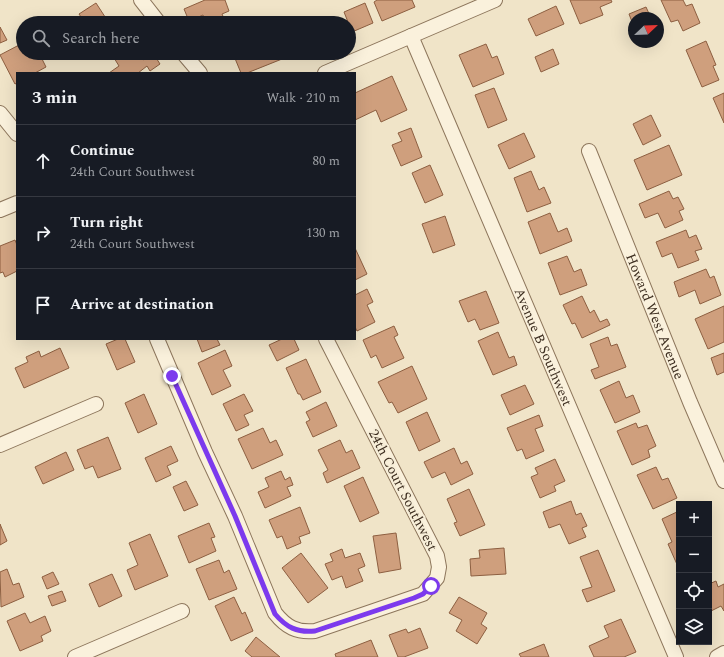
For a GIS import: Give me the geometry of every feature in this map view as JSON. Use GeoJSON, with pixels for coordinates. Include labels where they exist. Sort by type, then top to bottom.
{"type":"FeatureCollection","features":[{"type":"Feature","properties":{"kind":"street"},"geometry":{"type":"LineString","coordinates":[[141,0],[154,16]]}},
{"type":"Feature","properties":{"kind":"street"},"geometry":{"type":"LineString","coordinates":[[356,60],[411,36],[467,6],[495,0]]}},
{"type":"Feature","properties":{"kind":"street","name":"Avenue B Southwest"},"geometry":{"type":"LineString","coordinates":[[411,36],[676,657]]}},
{"type":"Feature","properties":{"kind":"street"},"geometry":{"type":"LineString","coordinates":[[189,60],[199,72]]}},
{"type":"Feature","properties":{"kind":"street"},"geometry":{"type":"LineString","coordinates":[[327,72],[355,60]]}},
{"type":"Feature","properties":{"kind":"street"},"geometry":{"type":"LineString","coordinates":[[0,113],[16,133]]}},
{"type":"Feature","properties":{"kind":"street","name":"Howard West Avenue"},"geometry":{"type":"LineString","coordinates":[[589,151],[690,402],[724,481]]}},
{"type":"Feature","properties":{"kind":"street"},"geometry":{"type":"LineString","coordinates":[[0,210],[16,203]]}},
{"type":"Feature","properties":{"kind":"street","name":"24th Court Southwest"},"geometry":{"type":"LineString","coordinates":[[157,340],[202,445],[235,516],[275,614],[282,622],[292,629],[305,632],[315,631],[423,594],[437,578],[439,566],[437,556],[327,340]]}},
{"type":"Feature","properties":{"kind":"street"},"geometry":{"type":"LineString","coordinates":[[0,445],[96,404]]}},
{"type":"Feature","properties":{"kind":"street"},"geometry":{"type":"LineString","coordinates":[[75,657],[182,611]]}},
{"type":"Feature","properties":{"kind":"street"},"geometry":{"type":"LineString","coordinates":[[717,657],[724,653]]}},
{"type":"Feature","properties":{"kind":"building"},"geometry":{"type":"Polygon","coordinates":[[[205,0],[225,0],[229,11],[222,14],[223,16],[187,16],[184,9],[205,0]]]}},
{"type":"Feature","properties":{"kind":"building"},"geometry":{"type":"Polygon","coordinates":[[[377,0],[412,0],[415,7],[382,21],[374,2],[377,0]]]}},
{"type":"Feature","properties":{"kind":"building"},"geometry":{"type":"Polygon","coordinates":[[[570,0],[611,0],[612,2],[600,7],[603,15],[580,24],[570,0]]]}},
{"type":"Feature","properties":{"kind":"building"},"geometry":{"type":"Polygon","coordinates":[[[661,0],[683,0],[686,6],[692,4],[700,23],[683,31],[678,20],[671,22],[661,0]]]}},
{"type":"Feature","properties":{"kind":"building"},"geometry":{"type":"Polygon","coordinates":[[[96,3],[104,16],[80,16],[79,14],[96,3]]]}},
{"type":"Feature","properties":{"kind":"building"},"geometry":{"type":"Polygon","coordinates":[[[365,3],[373,23],[356,30],[356,16],[346,16],[344,12],[365,3]]]}},
{"type":"Feature","properties":{"kind":"building"},"geometry":{"type":"Polygon","coordinates":[[[556,6],[564,24],[536,36],[528,19],[556,6]]]}},
{"type":"Feature","properties":{"kind":"building"},"geometry":{"type":"Polygon","coordinates":[[[646,7],[648,12],[634,12],[646,7]]]}},
{"type":"Feature","properties":{"kind":"building"},"geometry":{"type":"Polygon","coordinates":[[[0,27],[7,40],[0,43],[0,27]]]}},
{"type":"Feature","properties":{"kind":"building"},"geometry":{"type":"Polygon","coordinates":[[[706,41],[716,65],[713,66],[719,80],[702,87],[686,50],[706,41]]]}},
{"type":"Feature","properties":{"kind":"building"},"geometry":{"type":"Polygon","coordinates":[[[486,44],[492,58],[497,56],[504,74],[473,87],[459,55],[486,44]]]}},
{"type":"Feature","properties":{"kind":"building"},"geometry":{"type":"Polygon","coordinates":[[[16,47],[16,60],[42,60],[46,67],[37,72],[16,72],[15,84],[0,55],[16,47]]]}},
{"type":"Feature","properties":{"kind":"building"},"geometry":{"type":"Polygon","coordinates":[[[553,49],[559,64],[541,72],[535,57],[553,49]]]}},
{"type":"Feature","properties":{"kind":"building"},"geometry":{"type":"Polygon","coordinates":[[[115,60],[157,60],[160,64],[150,71],[147,66],[139,72],[110,72],[119,66],[115,60]]]}},
{"type":"Feature","properties":{"kind":"building"},"geometry":{"type":"Polygon","coordinates":[[[236,60],[280,60],[250,72],[241,72],[236,60]]]}},
{"type":"Feature","properties":{"kind":"building"},"geometry":{"type":"Polygon","coordinates":[[[392,76],[407,110],[381,122],[376,110],[356,120],[356,93],[392,76]]]}},
{"type":"Feature","properties":{"kind":"building"},"geometry":{"type":"Polygon","coordinates":[[[494,88],[507,120],[488,128],[475,95],[494,88]]]}},
{"type":"Feature","properties":{"kind":"building"},"geometry":{"type":"Polygon","coordinates":[[[724,93],[724,123],[713,98],[724,93]]]}},
{"type":"Feature","properties":{"kind":"building"},"geometry":{"type":"Polygon","coordinates":[[[651,115],[661,136],[643,145],[633,124],[651,115]]]}},
{"type":"Feature","properties":{"kind":"building"},"geometry":{"type":"Polygon","coordinates":[[[411,128],[422,157],[401,166],[392,145],[402,141],[398,133],[411,128]]]}},
{"type":"Feature","properties":{"kind":"building"},"geometry":{"type":"Polygon","coordinates":[[[524,133],[535,157],[509,169],[498,145],[524,133]]]}},
{"type":"Feature","properties":{"kind":"building"},"geometry":{"type":"Polygon","coordinates":[[[669,145],[682,175],[647,190],[634,160],[669,145]]]}},
{"type":"Feature","properties":{"kind":"building"},"geometry":{"type":"Polygon","coordinates":[[[430,165],[443,195],[425,203],[412,173],[430,165]]]}},
{"type":"Feature","properties":{"kind":"building"},"geometry":{"type":"Polygon","coordinates":[[[531,171],[539,190],[544,187],[551,203],[527,212],[514,178],[531,171]]]}},
{"type":"Feature","properties":{"kind":"building"},"geometry":{"type":"Polygon","coordinates":[[[669,191],[673,199],[678,197],[684,209],[679,211],[683,220],[665,228],[658,213],[645,218],[639,204],[669,191]]]}},
{"type":"Feature","properties":{"kind":"building"},"geometry":{"type":"Polygon","coordinates":[[[550,213],[558,232],[567,228],[572,241],[540,254],[528,222],[550,213]]]}},
{"type":"Feature","properties":{"kind":"building"},"geometry":{"type":"Polygon","coordinates":[[[445,216],[455,245],[433,253],[422,224],[445,216]]]}},
{"type":"Feature","properties":{"kind":"building"},"geometry":{"type":"Polygon","coordinates":[[[686,230],[689,238],[696,235],[702,249],[695,251],[699,260],[678,268],[672,253],[662,257],[656,242],[686,230]]]}},
{"type":"Feature","properties":{"kind":"building"},"geometry":{"type":"Polygon","coordinates":[[[15,240],[16,242],[16,272],[5,277],[3,272],[0,273],[0,246],[15,240]]]}},
{"type":"Feature","properties":{"kind":"building"},"geometry":{"type":"Polygon","coordinates":[[[356,250],[367,274],[356,280],[356,250]]]}},
{"type":"Feature","properties":{"kind":"building"},"geometry":{"type":"Polygon","coordinates":[[[567,256],[574,272],[581,269],[587,285],[560,295],[548,263],[567,256]]]}},
{"type":"Feature","properties":{"kind":"building"},"geometry":{"type":"Polygon","coordinates":[[[706,269],[710,278],[714,276],[721,295],[700,304],[695,290],[679,297],[674,282],[706,269]]]}},
{"type":"Feature","properties":{"kind":"building"},"geometry":{"type":"Polygon","coordinates":[[[367,289],[373,302],[367,305],[375,322],[357,331],[356,329],[356,294],[367,289]]]}},
{"type":"Feature","properties":{"kind":"building"},"geometry":{"type":"Polygon","coordinates":[[[486,291],[499,323],[480,330],[475,319],[468,322],[459,301],[486,291]]]}},
{"type":"Feature","properties":{"kind":"building"},"geometry":{"type":"Polygon","coordinates":[[[582,296],[590,313],[594,310],[600,322],[607,319],[610,325],[582,338],[575,323],[572,324],[563,305],[582,296]]]}},
{"type":"Feature","properties":{"kind":"building"},"geometry":{"type":"Polygon","coordinates":[[[724,306],[724,342],[708,349],[695,319],[724,306]]]}},
{"type":"Feature","properties":{"kind":"building"},"geometry":{"type":"Polygon","coordinates":[[[394,326],[398,335],[394,337],[404,358],[382,368],[376,355],[371,358],[363,340],[394,326]]]}},
{"type":"Feature","properties":{"kind":"building"},"geometry":{"type":"Polygon","coordinates":[[[498,332],[509,358],[514,356],[517,365],[493,375],[478,341],[498,332]]]}},
{"type":"Feature","properties":{"kind":"building"},"geometry":{"type":"Polygon","coordinates":[[[608,337],[611,346],[617,344],[626,367],[595,379],[591,370],[599,367],[590,344],[608,337]]]}},
{"type":"Feature","properties":{"kind":"building"},"geometry":{"type":"Polygon","coordinates":[[[116,340],[125,340],[135,362],[117,370],[106,344],[116,340]]]}},
{"type":"Feature","properties":{"kind":"building"},"geometry":{"type":"Polygon","coordinates":[[[197,340],[218,340],[220,345],[202,352],[197,340]]]}},
{"type":"Feature","properties":{"kind":"building"},"geometry":{"type":"Polygon","coordinates":[[[280,340],[294,340],[299,350],[277,361],[269,345],[280,340]]]}},
{"type":"Feature","properties":{"kind":"building"},"geometry":{"type":"Polygon","coordinates":[[[60,348],[69,368],[24,388],[15,368],[28,362],[26,357],[39,351],[41,357],[60,348]]]}},
{"type":"Feature","properties":{"kind":"building"},"geometry":{"type":"Polygon","coordinates":[[[225,350],[232,366],[223,370],[231,386],[212,395],[198,363],[225,350]]]}},
{"type":"Feature","properties":{"kind":"building"},"geometry":{"type":"Polygon","coordinates":[[[724,353],[724,372],[717,375],[711,358],[724,353]]]}},
{"type":"Feature","properties":{"kind":"building"},"geometry":{"type":"Polygon","coordinates":[[[306,359],[321,392],[303,400],[300,394],[298,394],[286,368],[306,359]]]}},
{"type":"Feature","properties":{"kind":"building"},"geometry":{"type":"Polygon","coordinates":[[[412,366],[427,399],[398,413],[392,402],[389,403],[378,382],[412,366]]]}},
{"type":"Feature","properties":{"kind":"building"},"geometry":{"type":"Polygon","coordinates":[[[619,381],[626,398],[633,395],[640,412],[615,423],[600,390],[619,381]]]}},
{"type":"Feature","properties":{"kind":"building"},"geometry":{"type":"Polygon","coordinates":[[[525,385],[534,404],[510,415],[501,395],[525,385]]]}},
{"type":"Feature","properties":{"kind":"building"},"geometry":{"type":"Polygon","coordinates":[[[144,394],[157,424],[138,433],[125,403],[144,394]]]}},
{"type":"Feature","properties":{"kind":"building"},"geometry":{"type":"Polygon","coordinates":[[[244,394],[253,411],[244,415],[249,425],[236,431],[223,404],[244,394]]]}},
{"type":"Feature","properties":{"kind":"building"},"geometry":{"type":"Polygon","coordinates":[[[326,402],[337,426],[313,437],[306,422],[310,420],[306,412],[326,402]]]}},
{"type":"Feature","properties":{"kind":"building"},"geometry":{"type":"Polygon","coordinates":[[[427,412],[440,441],[419,451],[406,422],[427,412]]]}},
{"type":"Feature","properties":{"kind":"building"},"geometry":{"type":"Polygon","coordinates":[[[539,415],[543,426],[535,429],[544,451],[526,459],[522,449],[517,451],[507,428],[539,415]]]}},
{"type":"Feature","properties":{"kind":"building"},"geometry":{"type":"Polygon","coordinates":[[[636,423],[638,428],[647,425],[656,446],[648,450],[650,457],[632,465],[617,431],[636,423]]]}},
{"type":"Feature","properties":{"kind":"building"},"geometry":{"type":"Polygon","coordinates":[[[263,428],[270,443],[276,440],[283,455],[252,469],[238,439],[263,428]]]}},
{"type":"Feature","properties":{"kind":"building"},"geometry":{"type":"Polygon","coordinates":[[[108,437],[121,469],[98,478],[93,466],[85,469],[77,450],[108,437]]]}},
{"type":"Feature","properties":{"kind":"building"},"geometry":{"type":"Polygon","coordinates":[[[340,440],[346,453],[352,450],[360,468],[327,483],[323,473],[328,470],[318,450],[340,440]]]}},
{"type":"Feature","properties":{"kind":"building"},"geometry":{"type":"Polygon","coordinates":[[[171,446],[178,461],[167,466],[171,475],[156,482],[145,458],[171,446]]]}},
{"type":"Feature","properties":{"kind":"building"},"geometry":{"type":"Polygon","coordinates":[[[454,448],[461,464],[467,461],[473,474],[451,485],[445,472],[432,478],[424,462],[454,448]]]}},
{"type":"Feature","properties":{"kind":"building"},"geometry":{"type":"Polygon","coordinates":[[[66,452],[74,470],[43,484],[35,467],[66,452]]]}},
{"type":"Feature","properties":{"kind":"building"},"geometry":{"type":"Polygon","coordinates":[[[555,459],[565,481],[554,486],[556,491],[540,498],[531,477],[538,474],[535,468],[555,459]]]}},
{"type":"Feature","properties":{"kind":"building"},"geometry":{"type":"Polygon","coordinates":[[[656,467],[662,480],[668,478],[677,498],[653,509],[637,475],[656,467]]]}},
{"type":"Feature","properties":{"kind":"building"},"geometry":{"type":"Polygon","coordinates":[[[281,471],[285,480],[290,477],[293,485],[287,487],[291,496],[265,508],[258,492],[269,487],[265,478],[281,471]]]}},
{"type":"Feature","properties":{"kind":"building"},"geometry":{"type":"Polygon","coordinates":[[[363,477],[379,513],[360,522],[344,486],[363,477]]]}},
{"type":"Feature","properties":{"kind":"building"},"geometry":{"type":"Polygon","coordinates":[[[186,481],[198,505],[184,511],[173,487],[186,481]]]}},
{"type":"Feature","properties":{"kind":"building"},"geometry":{"type":"Polygon","coordinates":[[[469,489],[485,525],[460,536],[454,523],[457,522],[447,499],[469,489]]]}},
{"type":"Feature","properties":{"kind":"building"},"geometry":{"type":"Polygon","coordinates":[[[571,501],[576,515],[581,513],[587,526],[582,528],[586,537],[569,544],[560,524],[549,528],[543,512],[571,501]]]}},
{"type":"Feature","properties":{"kind":"building"},"geometry":{"type":"Polygon","coordinates":[[[300,507],[310,533],[299,537],[301,543],[287,549],[282,536],[277,538],[269,520],[300,507]]]}},
{"type":"Feature","properties":{"kind":"building"},"geometry":{"type":"Polygon","coordinates":[[[676,512],[676,562],[668,544],[672,542],[662,519],[676,512]]]}},
{"type":"Feature","properties":{"kind":"building"},"geometry":{"type":"Polygon","coordinates":[[[209,523],[215,537],[211,538],[216,551],[189,563],[178,536],[209,523]]]}},
{"type":"Feature","properties":{"kind":"building"},"geometry":{"type":"Polygon","coordinates":[[[0,524],[7,541],[0,545],[0,524]]]}},
{"type":"Feature","properties":{"kind":"building"},"geometry":{"type":"Polygon","coordinates":[[[396,533],[401,569],[379,573],[373,536],[396,533]]]}},
{"type":"Feature","properties":{"kind":"building"},"geometry":{"type":"Polygon","coordinates":[[[150,534],[168,576],[135,590],[127,570],[138,565],[129,543],[150,534]]]}},
{"type":"Feature","properties":{"kind":"building"},"geometry":{"type":"Polygon","coordinates":[[[504,548],[506,574],[471,576],[470,559],[480,558],[479,550],[504,548]]]}},
{"type":"Feature","properties":{"kind":"building"},"geometry":{"type":"Polygon","coordinates":[[[342,549],[345,558],[360,553],[365,566],[358,569],[363,581],[346,588],[342,576],[332,580],[325,564],[333,561],[330,554],[342,549]]]}},
{"type":"Feature","properties":{"kind":"building"},"geometry":{"type":"Polygon","coordinates":[[[598,550],[615,591],[587,602],[582,590],[592,587],[580,557],[598,550]]]}},
{"type":"Feature","properties":{"kind":"building"},"geometry":{"type":"Polygon","coordinates":[[[301,553],[328,588],[308,603],[282,568],[301,553]]]}},
{"type":"Feature","properties":{"kind":"building"},"geometry":{"type":"Polygon","coordinates":[[[219,560],[224,573],[229,570],[237,589],[209,600],[196,569],[219,560]]]}},
{"type":"Feature","properties":{"kind":"building"},"geometry":{"type":"Polygon","coordinates":[[[7,569],[13,585],[19,583],[24,597],[1,607],[0,572],[7,569]]]}},
{"type":"Feature","properties":{"kind":"building"},"geometry":{"type":"Polygon","coordinates":[[[53,572],[59,584],[47,589],[42,577],[53,572]]]}},
{"type":"Feature","properties":{"kind":"building"},"geometry":{"type":"Polygon","coordinates":[[[112,574],[122,596],[99,607],[89,584],[112,574]]]}},
{"type":"Feature","properties":{"kind":"building"},"geometry":{"type":"Polygon","coordinates":[[[716,581],[718,587],[724,584],[724,611],[721,606],[712,610],[712,583],[716,581]]]}},
{"type":"Feature","properties":{"kind":"building"},"geometry":{"type":"Polygon","coordinates":[[[62,591],[66,601],[52,606],[48,596],[62,591]]]}},
{"type":"Feature","properties":{"kind":"building"},"geometry":{"type":"Polygon","coordinates":[[[234,597],[242,614],[245,612],[253,631],[231,641],[215,606],[234,597]]]}},
{"type":"Feature","properties":{"kind":"building"},"geometry":{"type":"Polygon","coordinates":[[[459,597],[487,613],[481,624],[487,628],[477,644],[456,631],[462,620],[449,613],[459,597]]]}},
{"type":"Feature","properties":{"kind":"building"},"geometry":{"type":"Polygon","coordinates":[[[25,613],[30,623],[45,616],[51,631],[41,636],[43,641],[20,651],[7,621],[25,613]]]}},
{"type":"Feature","properties":{"kind":"building"},"geometry":{"type":"Polygon","coordinates":[[[621,619],[636,652],[624,657],[594,657],[589,646],[609,637],[604,626],[621,619]]]}},
{"type":"Feature","properties":{"kind":"building"},"geometry":{"type":"Polygon","coordinates":[[[420,628],[428,648],[404,657],[398,657],[389,635],[406,629],[408,633],[420,628]]]}},
{"type":"Feature","properties":{"kind":"building"},"geometry":{"type":"Polygon","coordinates":[[[256,637],[280,657],[252,657],[245,651],[256,637]]]}},
{"type":"Feature","properties":{"kind":"building"},"geometry":{"type":"Polygon","coordinates":[[[371,640],[378,657],[336,657],[335,654],[371,640]]]}},
{"type":"Feature","properties":{"kind":"building"},"geometry":{"type":"Polygon","coordinates":[[[544,644],[549,657],[521,657],[519,654],[544,644]]]}},
{"type":"Feature","properties":{"kind":"route"},"geometry":{"type":"LineString","coordinates":[[172,376],[235,516],[275,614],[282,622],[292,629],[305,632],[315,631],[414,598],[423,594],[431,586]]}}]}
